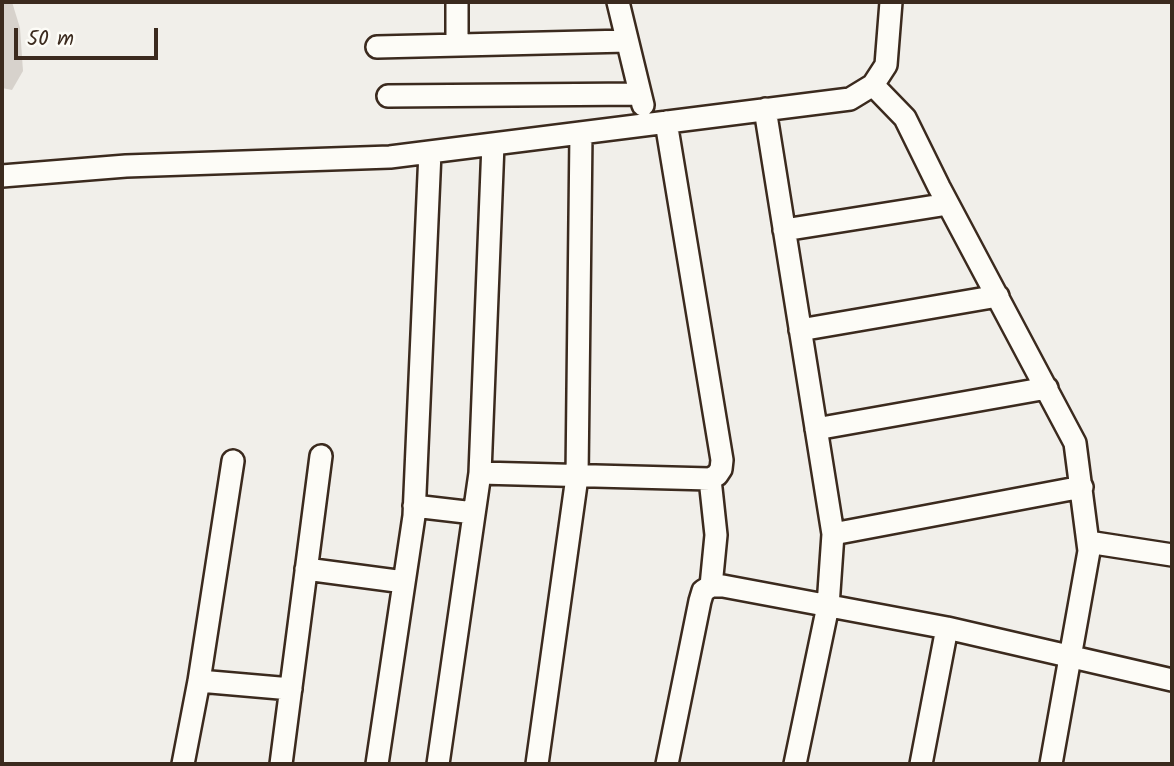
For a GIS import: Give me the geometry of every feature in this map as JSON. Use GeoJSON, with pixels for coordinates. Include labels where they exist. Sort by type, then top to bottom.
{"type":"FeatureCollection","features":[{"type":"Feature","properties":{"kind":"street"},"geometry":{"type":"LineString","coordinates":[[457,2],[457,45]]}},
{"type":"Feature","properties":{"kind":"street"},"geometry":{"type":"LineString","coordinates":[[480,473],[709,479],[717,475],[722,460],[657,123],[640,94],[618,2]]}},
{"type":"Feature","properties":{"kind":"street"},"geometry":{"type":"LineString","coordinates":[[2,176],[126,166],[365,158],[850,99],[873,85],[886,65],[891,2]]}},
{"type":"Feature","properties":{"kind":"street"},"geometry":{"type":"LineString","coordinates":[[377,47],[627,41]]}},
{"type":"Feature","properties":{"kind":"street"},"geometry":{"type":"LineString","coordinates":[[873,85],[905,118],[1076,443],[1089,551],[1051,764]]}},
{"type":"Feature","properties":{"kind":"street"},"geometry":{"type":"LineString","coordinates":[[388,96],[640,94]]}},
{"type":"Feature","properties":{"kind":"street"},"geometry":{"type":"LineString","coordinates":[[765,109],[832,534],[828,606],[795,764]]}},
{"type":"Feature","properties":{"kind":"street"},"geometry":{"type":"LineString","coordinates":[[537,764],[577,477],[581,132]]}},
{"type":"Feature","properties":{"kind":"street"},"geometry":{"type":"LineString","coordinates":[[438,764],[480,473],[493,144]]}},
{"type":"Feature","properties":{"kind":"street"},"geometry":{"type":"LineString","coordinates":[[377,764],[414,506],[430,152]]}},
{"type":"Feature","properties":{"kind":"street"},"geometry":{"type":"LineString","coordinates":[[784,230],[948,204]]}},
{"type":"Feature","properties":{"kind":"street"},"geometry":{"type":"LineString","coordinates":[[800,330],[998,296]]}},
{"type":"Feature","properties":{"kind":"street"},"geometry":{"type":"LineString","coordinates":[[816,429],[1047,388]]}},
{"type":"Feature","properties":{"kind":"street"},"geometry":{"type":"LineString","coordinates":[[281,764],[321,456]]}},
{"type":"Feature","properties":{"kind":"street"},"geometry":{"type":"LineString","coordinates":[[183,764],[200,681],[233,461]]}},
{"type":"Feature","properties":{"kind":"street"},"geometry":{"type":"LineString","coordinates":[[709,479],[716,535],[711,586]]}},
{"type":"Feature","properties":{"kind":"street"},"geometry":{"type":"LineString","coordinates":[[832,534],[1082,487]]}},
{"type":"Feature","properties":{"kind":"street"},"geometry":{"type":"LineString","coordinates":[[414,506],[474,513]]}},
{"type":"Feature","properties":{"kind":"street"},"geometry":{"type":"LineString","coordinates":[[1088,542],[1172,555]]}},
{"type":"Feature","properties":{"kind":"street"},"geometry":{"type":"LineString","coordinates":[[306,569],[404,582]]}},
{"type":"Feature","properties":{"kind":"street"},"geometry":{"type":"LineString","coordinates":[[667,764],[700,601],[703,591],[711,586],[723,586],[947,628],[1172,680]]}},
{"type":"Feature","properties":{"kind":"street"},"geometry":{"type":"LineString","coordinates":[[921,764],[947,628]]}},
{"type":"Feature","properties":{"kind":"street"},"geometry":{"type":"LineString","coordinates":[[200,681],[291,689]]}},
{"type":"Feature","properties":{"kind":"shaded area"},"geometry":{"type":"Polygon","coordinates":[[[2,2],[12,2],[20,28],[23,71],[12,90],[2,88],[2,2]]]}}]}
